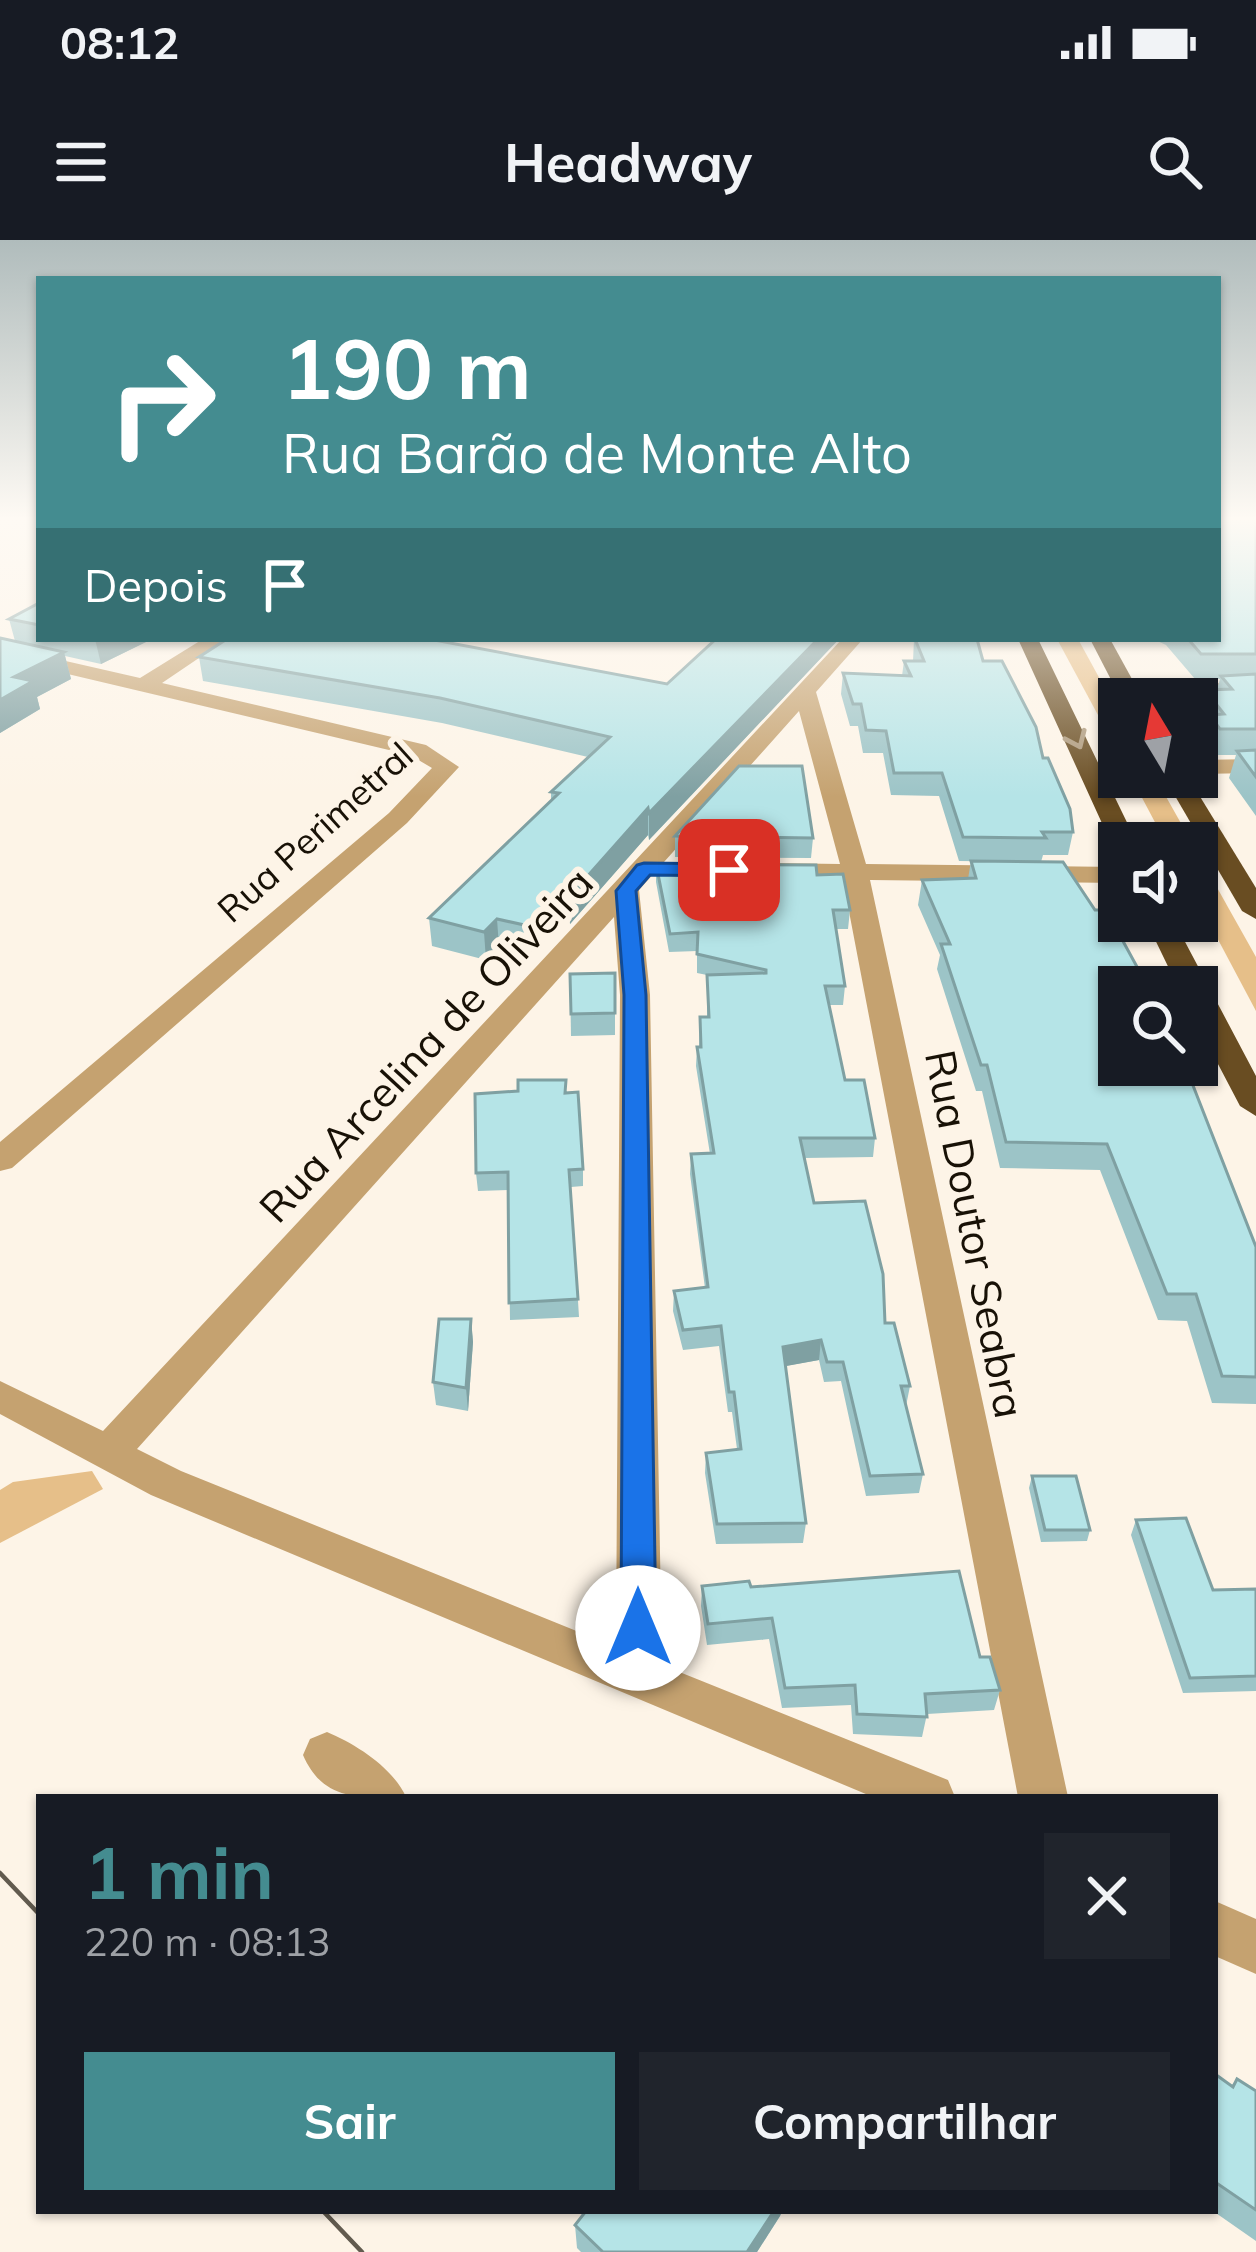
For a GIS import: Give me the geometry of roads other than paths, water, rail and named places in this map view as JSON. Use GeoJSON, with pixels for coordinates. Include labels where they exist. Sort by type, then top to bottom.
{"type":"FeatureCollection","features":[{"type":"Feature","properties":{"kind":"highway"},"geometry":{"type":"LineString","coordinates":[[1029,642],[1114,822]]}},
{"type":"Feature","properties":{"kind":"highway"},"geometry":{"type":"LineString","coordinates":[[1102,642],[1121,678]]}},
{"type":"Feature","properties":{"kind":"highway"},"geometry":{"type":"LineString","coordinates":[[1189,798],[1252,900]]}},
{"type":"Feature","properties":{"kind":"highway"},"geometry":{"type":"LineString","coordinates":[[1218,1035],[1256,1106]]}},
{"type":"Feature","properties":{"kind":"street"},"geometry":{"type":"LineString","coordinates":[[146,683],[212,642]]}},
{"type":"Feature","properties":{"kind":"street","name":"Rua Arcelina de Oliveira"},"geometry":{"type":"LineString","coordinates":[[107,1454],[850,642]]}},
{"type":"Feature","properties":{"kind":"street","name":"Rua Perimetral"},"geometry":{"type":"LineString","coordinates":[[0,652],[418,750],[447,767],[398,818],[0,1160]]}},
{"type":"Feature","properties":{"kind":"street"},"geometry":{"type":"LineString","coordinates":[[1218,691],[1256,689]]}},
{"type":"Feature","properties":{"kind":"street","name":"Rua Doutor Seabra"},"geometry":{"type":"LineString","coordinates":[[805,691],[856,872],[1042,1794]]}},
{"type":"Feature","properties":{"kind":"street"},"geometry":{"type":"LineString","coordinates":[[1218,766],[1256,766]]}},
{"type":"Feature","properties":{"kind":"street"},"geometry":{"type":"LineString","coordinates":[[639,1674],[635,880],[691,870]]}},
{"type":"Feature","properties":{"kind":"street"},"geometry":{"type":"LineString","coordinates":[[738,870],[1098,874]]}},
{"type":"Feature","properties":{"kind":"street"},"geometry":{"type":"LineString","coordinates":[[0,1396],[166,1483],[922,1794]]}},
{"type":"Feature","properties":{"kind":"street"},"geometry":{"type":"LineString","coordinates":[[328,1755],[376,1794]]}},
{"type":"Feature","properties":{"kind":"street"},"geometry":{"type":"LineString","coordinates":[[1218,1929],[1256,1948]]}},
{"type":"Feature","properties":{"kind":"tram line"},"geometry":{"type":"LineString","coordinates":[[0,1873],[36,1911]]}},
{"type":"Feature","properties":{"kind":"tram line"},"geometry":{"type":"LineString","coordinates":[[326,2214],[362,2252]]}}]}
